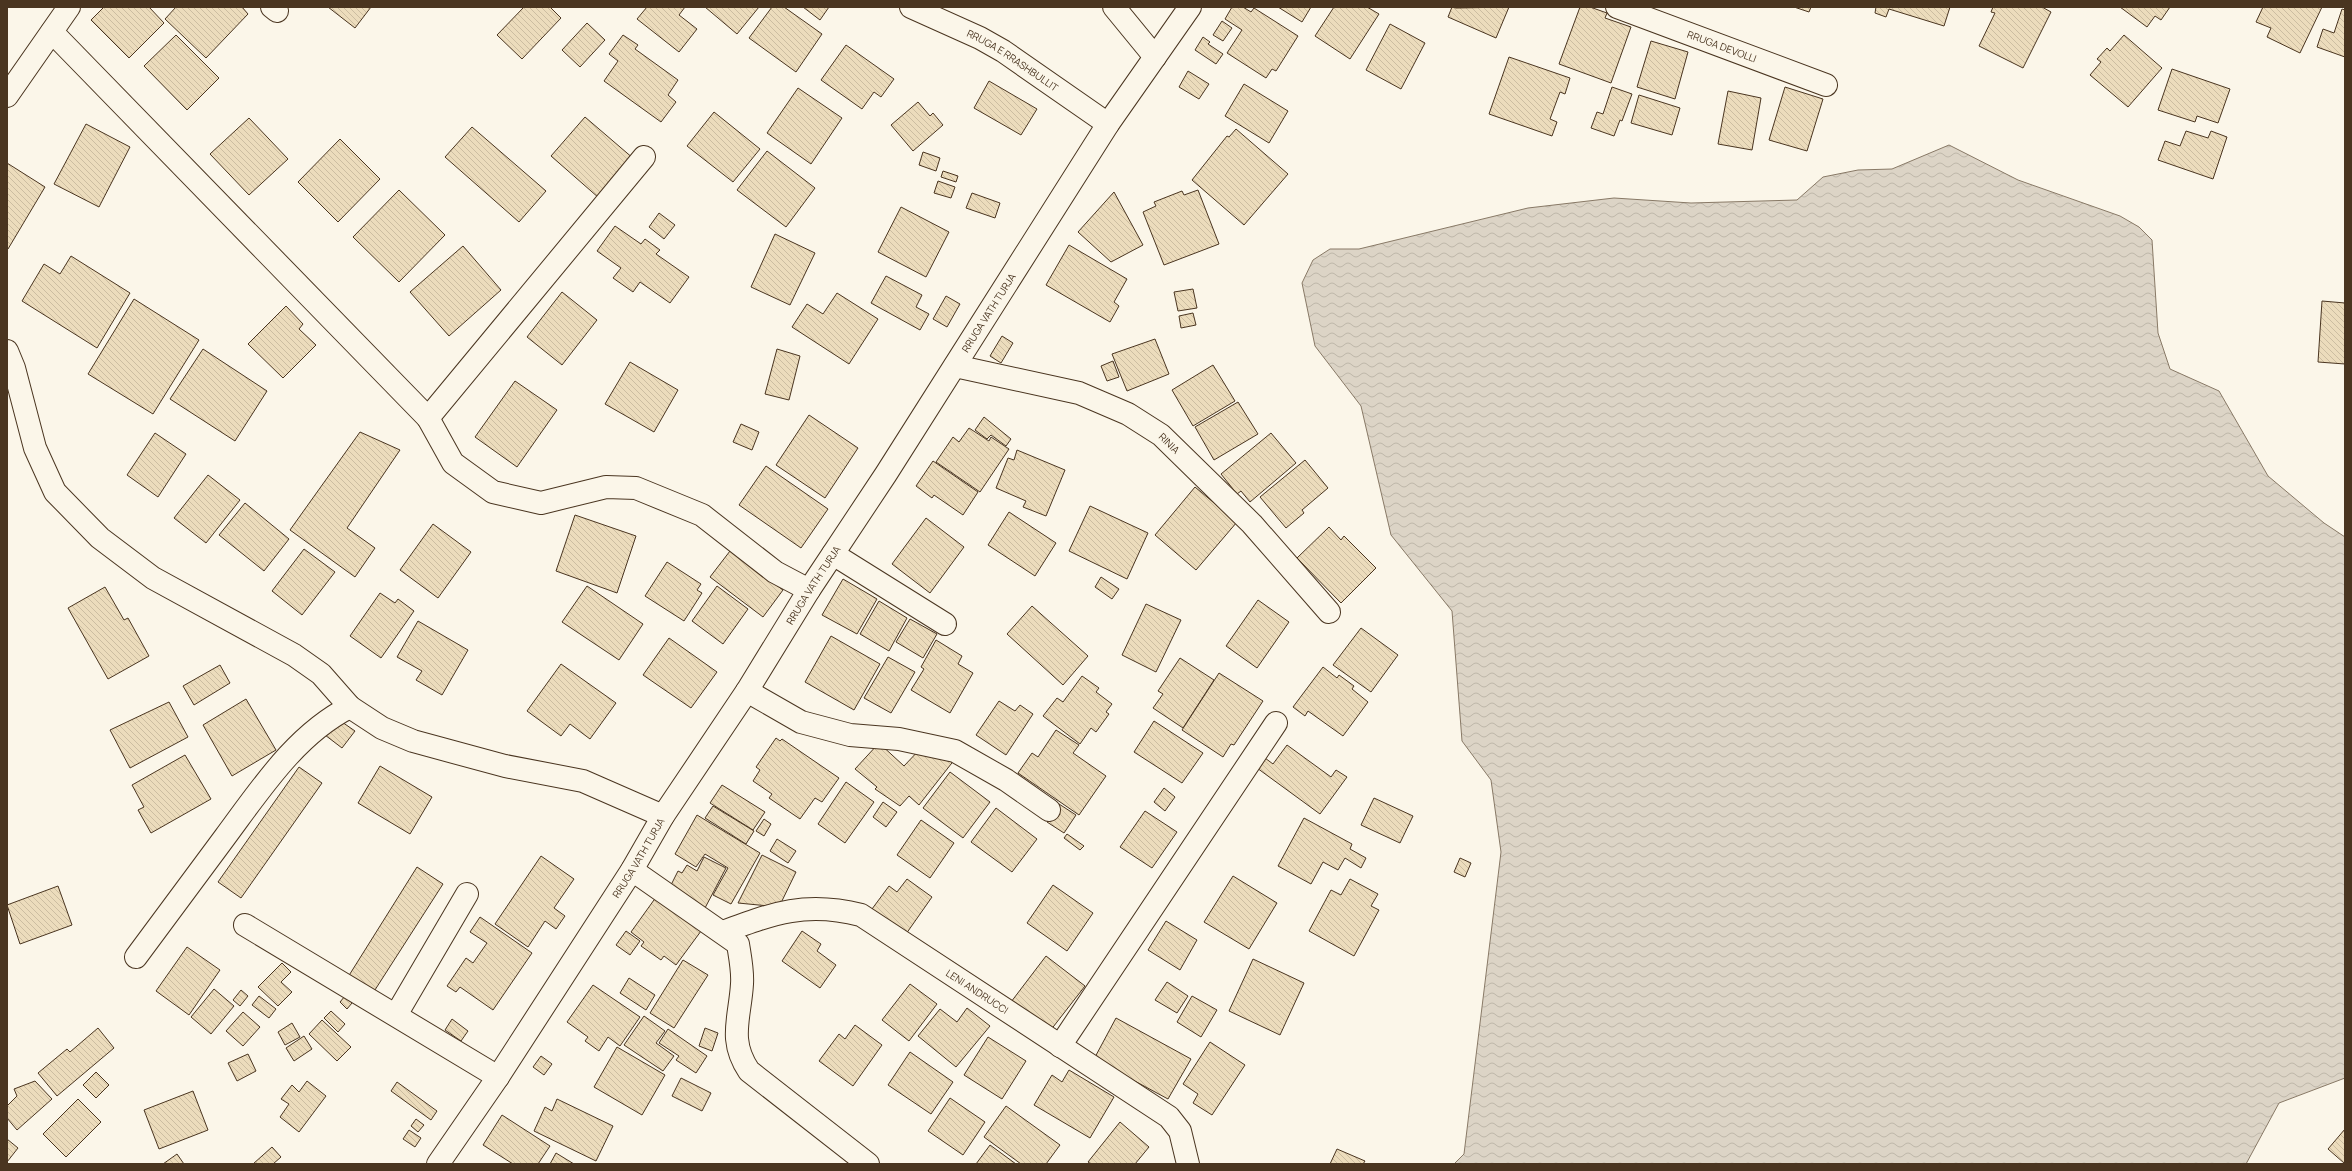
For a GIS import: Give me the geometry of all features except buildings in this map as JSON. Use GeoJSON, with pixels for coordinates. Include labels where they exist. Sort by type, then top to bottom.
{"type":"FeatureCollection","features":[{"type":"Feature","properties":{"kind":"street"},"geometry":{"type":"LineString","coordinates":[[7,96],[69,7]]}},
{"type":"Feature","properties":{"kind":"street","name":"RRUGA E RRASHBULLIT"},"geometry":{"type":"LineString","coordinates":[[911,7],[980,38],[1004,51],[1108,124]]}},
{"type":"Feature","properties":{"kind":"street"},"geometry":{"type":"LineString","coordinates":[[1114,7],[1155,57]]}},
{"type":"Feature","properties":{"kind":"street","name":"RRUGA VATH TURJA"},"geometry":{"type":"LineString","coordinates":[[438,1164],[498,1076],[632,870],[663,816],[747,691],[809,590],[955,366],[1108,124],[1190,7]]}},
{"type":"Feature","properties":{"kind":"street","name":"RRUGA DEVOLLI"},"geometry":{"type":"LineString","coordinates":[[1617,7],[1826,85]]}},
{"type":"Feature","properties":{"kind":"street"},"geometry":{"type":"LineString","coordinates":[[52,32],[428,418],[453,462],[493,492],[541,504],[606,487],[636,488],[702,515],[775,572],[809,590]]}},
{"type":"Feature","properties":{"kind":"street"},"geometry":{"type":"LineString","coordinates":[[428,418],[644,157]]}},
{"type":"Feature","properties":{"kind":"street"},"geometry":{"type":"LineString","coordinates":[[7,352],[14,368],[35,448],[55,492],[100,538],[153,578],[294,655],[321,674],[350,708],[382,728],[413,741],[505,766],[583,781],[663,816]]}},
{"type":"Feature","properties":{"kind":"street","name":"RINIA"},"geometry":{"type":"LineString","coordinates":[[955,366],[1079,393],[1128,414],[1161,435],[1252,524],[1329,612]]}},
{"type":"Feature","properties":{"kind":"street"},"geometry":{"type":"LineString","coordinates":[[833,554],[945,624]]}},
{"type":"Feature","properties":{"kind":"street"},"geometry":{"type":"LineString","coordinates":[[747,691],[801,722],[850,735],[899,740],[955,751],[1006,780],[1049,810]]}},
{"type":"Feature","properties":{"kind":"street"},"geometry":{"type":"LineString","coordinates":[[136,957],[259,790],[284,760],[332,716],[350,708]]}},
{"type":"Feature","properties":{"kind":"street"},"geometry":{"type":"LineString","coordinates":[[1060,1046],[1276,723]]}},
{"type":"Feature","properties":{"kind":"street"},"geometry":{"type":"LineString","coordinates":[[632,870],[723,932],[738,944],[742,984],[736,1030],[742,1060],[749,1071],[868,1164]]}},
{"type":"Feature","properties":{"kind":"street"},"geometry":{"type":"LineString","coordinates":[[396,1015],[467,894]]}},
{"type":"Feature","properties":{"kind":"street","name":"LENI ANDRUCCI"},"geometry":{"type":"LineString","coordinates":[[723,932],[773,913],[802,910],[840,910],[861,915],[1170,1117],[1180,1131],[1188,1164]]}},
{"type":"Feature","properties":{"kind":"street"},"geometry":{"type":"LineString","coordinates":[[245,924],[498,1076]]}},
{"type":"Feature","properties":{"kind":"water"},"geometry":{"type":"Polygon","coordinates":[[[1949,145],[2018,180],[2120,216],[2139,227],[2152,240],[2158,333],[2170,369],[2219,391],[2268,476],[2324,523],[2345,537],[2345,1078],[2279,1103],[2246,1164],[1454,1164],[1464,1154],[1501,852],[1491,780],[1462,741],[1452,611],[1391,535],[1361,406],[1315,346],[1302,283],[1313,260],[1330,249],[1359,249],[1528,208],[1614,198],[1691,203],[1797,200],[1823,177],[1858,170],[1892,169],[1949,145]]]}}]}
